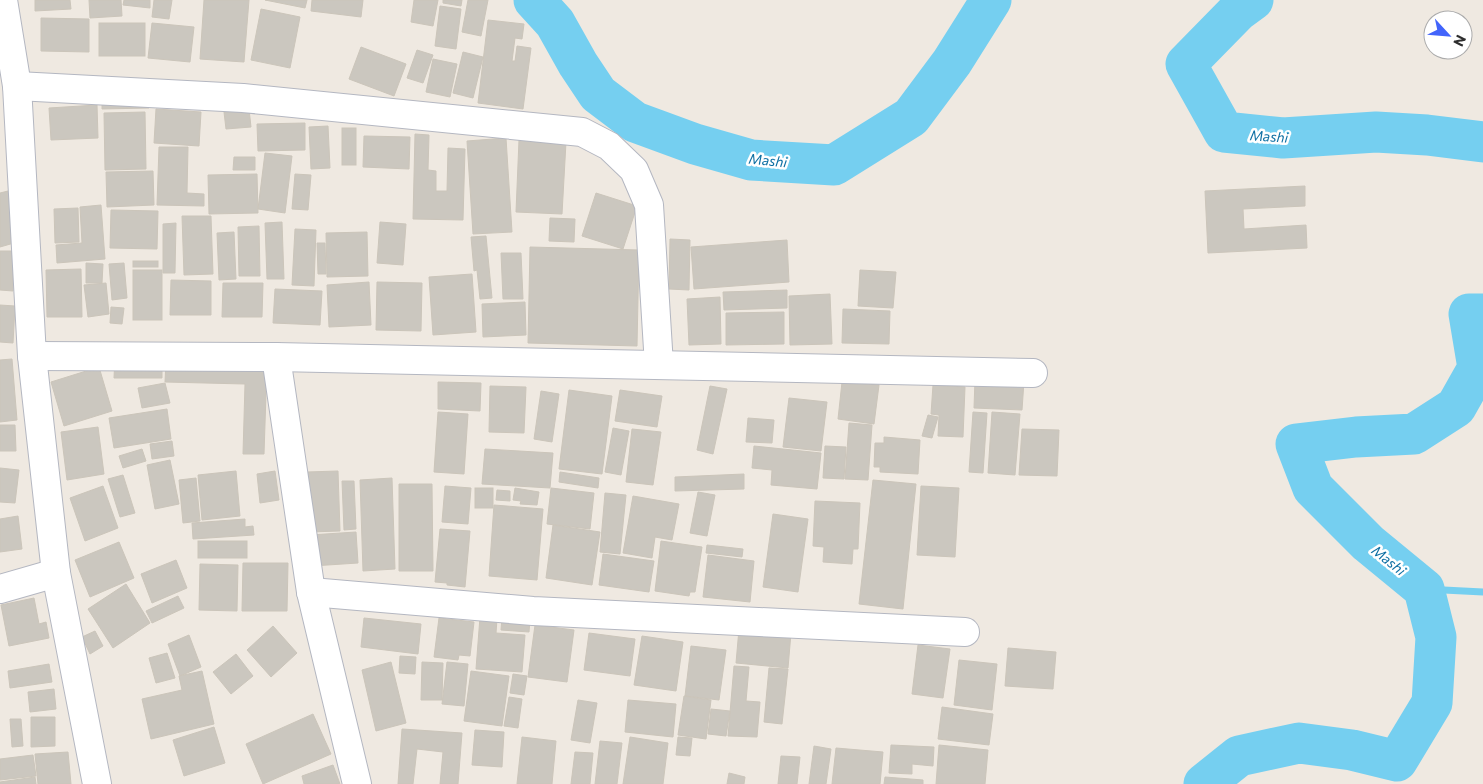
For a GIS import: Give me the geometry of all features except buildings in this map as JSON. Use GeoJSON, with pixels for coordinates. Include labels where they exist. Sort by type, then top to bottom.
{"type":"FeatureCollection","features":[{"type":"Feature","properties":{"kind":"street"},"geometry":{"type":"LineString","coordinates":[[3,0],[17,86],[32,356],[56,573],[97,784]]}},
{"type":"Feature","properties":{"kind":"street"},"geometry":{"type":"LineString","coordinates":[[17,86],[243,98],[582,132],[609,146],[634,170],[650,206],[659,365]]}},
{"type":"Feature","properties":{"kind":"street"},"geometry":{"type":"LineString","coordinates":[[32,356],[276,357],[1033,373]]}},
{"type":"Feature","properties":{"kind":"street"},"geometry":{"type":"LineString","coordinates":[[276,357],[311,592],[356,784]]}},
{"type":"Feature","properties":{"kind":"street"},"geometry":{"type":"LineString","coordinates":[[0,589],[56,573]]}},
{"type":"Feature","properties":{"kind":"street"},"geometry":{"type":"LineString","coordinates":[[311,592],[533,610],[965,632]]}},
{"type":"Feature","properties":{"kind":"waterway","name":"Mashi"},"geometry":{"type":"LineString","coordinates":[[534,0],[555,23],[578,64],[598,94],[635,122],[695,144],[751,160],[834,165],[911,117],[952,62],[991,0]]}},
{"type":"Feature","properties":{"kind":"waterway","name":"Mashi"},"geometry":{"type":"LineString","coordinates":[[1253,0],[1238,11],[1186,64],[1224,132],[1283,138],[1376,132],[1427,135],[1483,142]]}},
{"type":"Feature","properties":{"kind":"waterway","name":"Mashi"},"geometry":{"type":"LineString","coordinates":[[1204,784],[1239,756],[1299,743],[1352,750],[1397,761],[1432,703],[1436,637],[1424,589],[1368,543],[1313,488],[1296,444],[1356,437],[1414,434],[1456,407],[1478,368],[1469,314],[1483,314]]}},
{"type":"Feature","properties":{"kind":"waterway"},"geometry":{"type":"LineString","coordinates":[[1424,589],[1483,592]]}}]}
